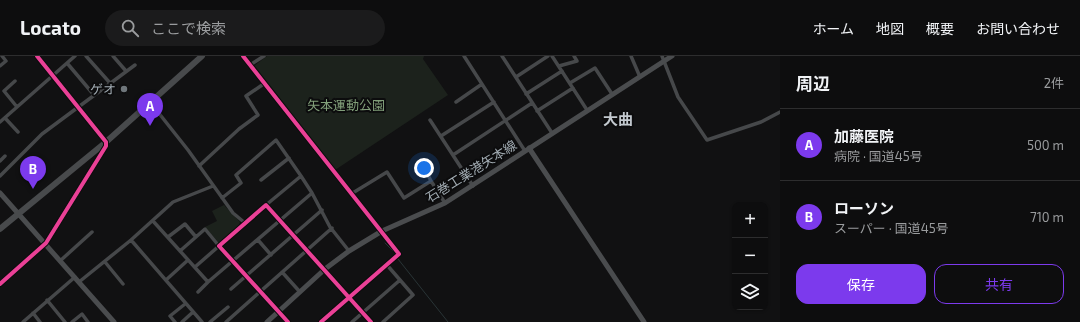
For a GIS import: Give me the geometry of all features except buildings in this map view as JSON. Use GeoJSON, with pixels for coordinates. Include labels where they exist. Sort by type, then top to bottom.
{"type":"FeatureCollection","features":[{"type":"Feature","properties":{"kind":"highway"},"geometry":{"type":"LineString","coordinates":[[0,229],[106,142],[202,56]]}},
{"type":"Feature","properties":{"kind":"street"},"geometry":{"type":"LineString","coordinates":[[0,66],[6,61],[2,56]]}},
{"type":"Feature","properties":{"kind":"street"},"geometry":{"type":"LineString","coordinates":[[0,284],[46,243],[106,146],[106,142],[37,56]]}},
{"type":"Feature","properties":{"kind":"street"},"geometry":{"type":"LineString","coordinates":[[0,122],[75,56]]}},
{"type":"Feature","properties":{"kind":"street"},"geometry":{"type":"LineString","coordinates":[[86,56],[110,83]]}},
{"type":"Feature","properties":{"kind":"street"},"geometry":{"type":"LineString","coordinates":[[113,56],[126,72]]}},
{"type":"Feature","properties":{"kind":"street"},"geometry":{"type":"LineString","coordinates":[[243,56],[399,254],[321,322]]}},
{"type":"Feature","properties":{"kind":"street"},"geometry":{"type":"LineString","coordinates":[[250,65],[264,56]]}},
{"type":"Feature","properties":{"kind":"street"},"geometry":{"type":"LineString","coordinates":[[464,56],[506,121],[527,149],[644,322]]}},
{"type":"Feature","properties":{"kind":"street"},"geometry":{"type":"LineString","coordinates":[[509,56],[503,58],[552,133]]}},
{"type":"Feature","properties":{"kind":"street"},"geometry":{"type":"LineString","coordinates":[[516,77],[548,56]]}},
{"type":"Feature","properties":{"kind":"street"},"geometry":{"type":"LineString","coordinates":[[552,56],[587,110]]}},
{"type":"Feature","properties":{"kind":"street"},"geometry":{"type":"LineString","coordinates":[[559,66],[577,61],[575,56]]}},
{"type":"Feature","properties":{"kind":"street"},"geometry":{"type":"LineString","coordinates":[[631,56],[640,77]]}},
{"type":"Feature","properties":{"kind":"street","name":"石巻工業港矢本線"},"geometry":{"type":"LineString","coordinates":[[267,322],[325,270],[349,251],[382,231],[445,203],[640,77],[663,58],[672,56]]}},
{"type":"Feature","properties":{"kind":"street"},"geometry":{"type":"LineString","coordinates":[[663,58],[678,97],[708,140],[761,122],[780,112]]}},
{"type":"Feature","properties":{"kind":"street"},"geometry":{"type":"LineString","coordinates":[[67,64],[94,95]]}},
{"type":"Feature","properties":{"kind":"street"},"geometry":{"type":"LineString","coordinates":[[0,176],[42,134],[135,65]]}},
{"type":"Feature","properties":{"kind":"street"},"geometry":{"type":"LineString","coordinates":[[570,83],[595,68],[612,94]]}},
{"type":"Feature","properties":{"kind":"street"},"geometry":{"type":"LineString","coordinates":[[526,94],[562,71]]}},
{"type":"Feature","properties":{"kind":"street"},"geometry":{"type":"LineString","coordinates":[[15,81],[4,91],[18,107]]}},
{"type":"Feature","properties":{"kind":"street"},"geometry":{"type":"LineString","coordinates":[[199,166],[239,129],[258,115],[246,96],[265,82]]}},
{"type":"Feature","properties":{"kind":"street"},"geometry":{"type":"LineString","coordinates":[[456,102],[482,84]]}},
{"type":"Feature","properties":{"kind":"street"},"geometry":{"type":"LineString","coordinates":[[538,111],[573,88]]}},
{"type":"Feature","properties":{"kind":"street"},"geometry":{"type":"LineString","coordinates":[[150,102],[188,150],[233,213],[245,223]]}},
{"type":"Feature","properties":{"kind":"street"},"geometry":{"type":"LineString","coordinates":[[440,136],[494,102]]}},
{"type":"Feature","properties":{"kind":"street"},"geometry":{"type":"LineString","coordinates":[[453,155],[532,103]]}},
{"type":"Feature","properties":{"kind":"street"},"geometry":{"type":"LineString","coordinates":[[5,118],[18,132]]}},
{"type":"Feature","properties":{"kind":"street"},"geometry":{"type":"LineString","coordinates":[[430,120],[473,186]]}},
{"type":"Feature","properties":{"kind":"street"},"geometry":{"type":"LineString","coordinates":[[222,198],[241,183],[236,175],[276,140],[312,193],[332,228],[349,251]]}},
{"type":"Feature","properties":{"kind":"street"},"geometry":{"type":"LineString","coordinates":[[0,161],[5,156]]}},
{"type":"Feature","properties":{"kind":"street"},"geometry":{"type":"LineString","coordinates":[[261,180],[289,158]]}},
{"type":"Feature","properties":{"kind":"street"},"geometry":{"type":"LineString","coordinates":[[351,194],[387,172],[404,198],[431,181]]}},
{"type":"Feature","properties":{"kind":"street"},"geometry":{"type":"LineString","coordinates":[[427,173],[445,203]]}},
{"type":"Feature","properties":{"kind":"street"},"geometry":{"type":"LineString","coordinates":[[195,267],[301,176]]}},
{"type":"Feature","properties":{"kind":"street"},"geometry":{"type":"LineString","coordinates":[[79,282],[131,240],[173,202],[213,186]]}},
{"type":"Feature","properties":{"kind":"street"},"geometry":{"type":"LineString","coordinates":[[0,193],[46,243],[114,322]]}},
{"type":"Feature","properties":{"kind":"street"},"geometry":{"type":"LineString","coordinates":[[198,292],[312,193]]}},
{"type":"Feature","properties":{"kind":"street"},"geometry":{"type":"LineString","coordinates":[[266,205],[371,322]]}},
{"type":"Feature","properties":{"kind":"street"},"geometry":{"type":"LineString","coordinates":[[231,289],[322,210]]}},
{"type":"Feature","properties":{"kind":"street"},"geometry":{"type":"LineString","coordinates":[[153,221],[208,282]]}},
{"type":"Feature","properties":{"kind":"street"},"geometry":{"type":"LineString","coordinates":[[168,237],[185,224],[196,236]]}},
{"type":"Feature","properties":{"kind":"street"},"geometry":{"type":"LineString","coordinates":[[226,322],[332,228]]}},
{"type":"Feature","properties":{"kind":"street"},"geometry":{"type":"LineString","coordinates":[[180,251],[205,229],[288,322]]}},
{"type":"Feature","properties":{"kind":"street"},"geometry":{"type":"LineString","coordinates":[[60,261],[92,232]]}},
{"type":"Feature","properties":{"kind":"street"},"geometry":{"type":"LineString","coordinates":[[131,240],[202,322]]}},
{"type":"Feature","properties":{"kind":"street"},"geometry":{"type":"LineString","coordinates":[[258,240],[271,255]]}},
{"type":"Feature","properties":{"kind":"street"},"geometry":{"type":"LineString","coordinates":[[166,280],[188,260]]}},
{"type":"Feature","properties":{"kind":"street"},"geometry":{"type":"LineString","coordinates":[[105,262],[123,284]]}},
{"type":"Feature","properties":{"kind":"street"},"geometry":{"type":"LineString","coordinates":[[383,322],[413,295],[387,265]]}},
{"type":"Feature","properties":{"kind":"street"},"geometry":{"type":"LineString","coordinates":[[282,272],[300,292]]}},
{"type":"Feature","properties":{"kind":"street"},"geometry":{"type":"LineString","coordinates":[[23,322],[75,277]]}},
{"type":"Feature","properties":{"kind":"street"},"geometry":{"type":"LineString","coordinates":[[352,322],[400,280]]}},
{"type":"Feature","properties":{"kind":"street"},"geometry":{"type":"LineString","coordinates":[[47,300],[65,322]]}},
{"type":"Feature","properties":{"kind":"street"},"geometry":{"type":"LineString","coordinates":[[175,322],[170,316],[185,304]]}},
{"type":"Feature","properties":{"kind":"street"},"geometry":{"type":"LineString","coordinates":[[210,322],[228,307]]}},
{"type":"Feature","properties":{"kind":"street"},"geometry":{"type":"LineString","coordinates":[[182,322],[193,312]]}},
{"type":"Feature","properties":{"kind":"street"},"geometry":{"type":"LineString","coordinates":[[33,313],[40,322]]}},
{"type":"Feature","properties":{"kind":"street"},"geometry":{"type":"LineString","coordinates":[[72,322],[82,314],[88,322]]}},
{"type":"Feature","properties":{"kind":"green space","name":"矢本運動公園"},"geometry":{"type":"Polygon","coordinates":[[[267,56],[424,56],[423,59],[448,95],[335,170],[254,66],[267,56]]]}},
{"type":"Feature","properties":{"kind":"green space"},"geometry":{"type":"Polygon","coordinates":[[[224,205],[240,222],[239,225],[221,242],[218,242],[205,227],[217,221],[212,211],[224,205]]]}},
{"type":"Feature","properties":{"kind":"waterway"},"geometry":{"type":"LineString","coordinates":[[385,243],[393,251]]}},
{"type":"Feature","properties":{"kind":"waterway"},"geometry":{"type":"LineString","coordinates":[[398,259],[448,322]]}},
{"type":"Feature","properties":{"kind":"cycle path"},"geometry":{"type":"LineString","coordinates":[[0,284],[46,243],[106,146],[106,142],[37,56]]}},
{"type":"Feature","properties":{"kind":"cycle path"},"geometry":{"type":"LineString","coordinates":[[243,56],[399,254],[321,322]]}},
{"type":"Feature","properties":{"kind":"cycle path"},"geometry":{"type":"LineString","coordinates":[[288,322],[219,246],[266,205],[371,322]]}},
{"type":"Feature","properties":{"kind":"place","name":"ゲオ"},"geometry":{"type":"Point","coordinates":[124,89]}},
{"type":"Feature","properties":{"kind":"place","name":"加藤医院"},"geometry":{"type":"Point","coordinates":[150,126]}},
{"type":"Feature","properties":{"kind":"place","name":"ローソン"},"geometry":{"type":"Point","coordinates":[33,189]}},
{"type":"Feature","properties":{"kind":"district","name":"大曲"},"geometry":{"type":"Point","coordinates":[618,120]}}]}
